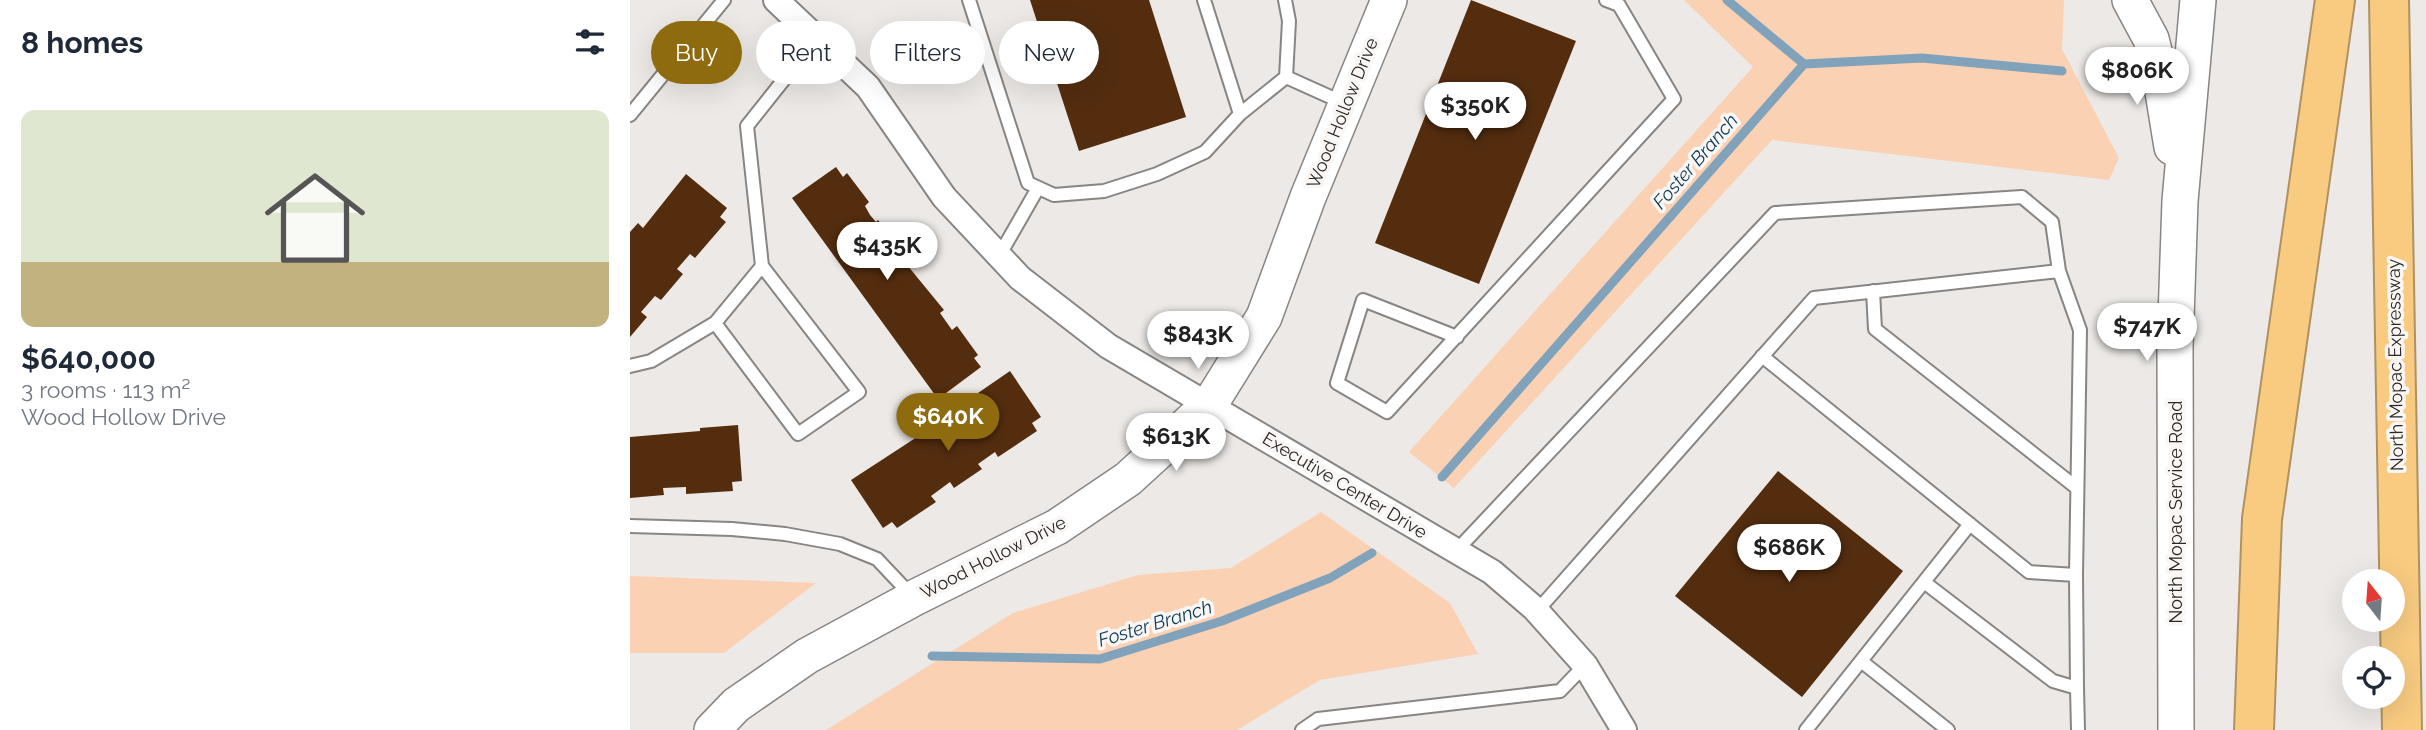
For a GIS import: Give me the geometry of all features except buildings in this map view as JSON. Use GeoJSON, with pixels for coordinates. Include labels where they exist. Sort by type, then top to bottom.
{"type":"FeatureCollection","features":[{"type":"Feature","properties":{"kind":"highway"},"geometry":{"type":"LineString","coordinates":[[2254,730],[2262,519],[2335,0]]}},
{"type":"Feature","properties":{"kind":"highway","name":"North Mopac Expressway"},"geometry":{"type":"LineString","coordinates":[[2389,0],[2402,730]]}},
{"type":"Feature","properties":{"kind":"street","name":"Executive Center Drive"},"geometry":{"type":"LineString","coordinates":[[776,0],[799,21]]}},
{"type":"Feature","properties":{"kind":"street","name":"Wood Hollow Drive"},"geometry":{"type":"LineString","coordinates":[[712,730],[736,705],[807,656],[914,598],[1057,527],[1128,479],[1210,404],[1264,317],[1308,197],[1389,0]]}},
{"type":"Feature","properties":{"kind":"street"},"geometry":{"type":"LineString","coordinates":[[2130,0],[2151,39],[2161,80],[2180,201]]}},
{"type":"Feature","properties":{"kind":"street","name":"North Mopac Service Road"},"geometry":{"type":"LineString","coordinates":[[2176,730],[2175,347],[2180,201],[2198,0]]}},
{"type":"Feature","properties":{"kind":"street","name":"Executive Center Drive"},"geometry":{"type":"LineString","coordinates":[[856,75],[868,87],[944,197],[1020,278],[1108,346],[1492,572],[1537,611],[1585,666],[1624,730]]}},
{"type":"Feature","properties":{"kind":"lane"},"geometry":{"type":"LineString","coordinates":[[630,115],[724,0]]}},
{"type":"Feature","properties":{"kind":"lane"},"geometry":{"type":"LineString","coordinates":[[969,0],[1028,183],[1054,195],[1104,191],[1157,174],[1205,152],[1240,114],[1286,77],[1289,21],[1285,0]]}},
{"type":"Feature","properties":{"kind":"lane"},"geometry":{"type":"LineString","coordinates":[[1204,0],[1240,114]]}},
{"type":"Feature","properties":{"kind":"lane"},"geometry":{"type":"LineString","coordinates":[[1457,337],[1363,300],[1337,383],[1387,412],[1457,337],[1674,99],[1619,5],[1606,0]]}},
{"type":"Feature","properties":{"kind":"lane"},"geometry":{"type":"LineString","coordinates":[[1286,77],[1346,104]]}},
{"type":"Feature","properties":{"kind":"lane"},"geometry":{"type":"LineString","coordinates":[[715,323],[798,434],[859,392],[762,266],[747,125],[780,84]]}},
{"type":"Feature","properties":{"kind":"lane"},"geometry":{"type":"LineString","coordinates":[[999,256],[1038,188]]}},
{"type":"Feature","properties":{"kind":"lane"},"geometry":{"type":"LineString","coordinates":[[1456,551],[1774,213],[2022,197],[2052,222],[2059,271],[2080,330],[2076,575],[2078,730]]}},
{"type":"Feature","properties":{"kind":"lane"},"geometry":{"type":"LineString","coordinates":[[630,366],[651,361],[715,323],[762,266]]}},
{"type":"Feature","properties":{"kind":"lane"},"geometry":{"type":"LineString","coordinates":[[1537,611],[1814,298],[2059,271]]}},
{"type":"Feature","properties":{"kind":"lane"},"geometry":{"type":"LineString","coordinates":[[1874,291],[1875,329],[2077,488]]}},
{"type":"Feature","properties":{"kind":"lane"},"geometry":{"type":"LineString","coordinates":[[1762,356],[2029,572],[2076,575]]}},
{"type":"Feature","properties":{"kind":"lane"},"geometry":{"type":"LineString","coordinates":[[1806,730],[1970,524]]}},
{"type":"Feature","properties":{"kind":"lane"},"geometry":{"type":"LineString","coordinates":[[630,526],[732,529],[785,534],[840,544],[877,559],[914,598]]}},
{"type":"Feature","properties":{"kind":"lane"},"geometry":{"type":"LineString","coordinates":[[1924,582],[2053,681],[2077,688]]}},
{"type":"Feature","properties":{"kind":"lane"},"geometry":{"type":"LineString","coordinates":[[1861,661],[1948,730]]}},
{"type":"Feature","properties":{"kind":"lane"},"geometry":{"type":"LineString","coordinates":[[1302,730],[1318,719],[1560,691],[1585,666]]}},
{"type":"Feature","properties":{"kind":"shaded area"},"geometry":{"type":"Polygon","coordinates":[[[1684,0],[2064,0],[2062,49],[2119,158],[2109,180],[1772,140],[1454,488],[1409,452],[1753,67],[1684,0]]]}},
{"type":"Feature","properties":{"kind":"shaded area"},"geometry":{"type":"Polygon","coordinates":[[[1321,512],[1450,603],[1478,654],[1320,680],[1237,730],[826,730],[1013,613],[1138,575],[1231,568],[1321,512]]]}},
{"type":"Feature","properties":{"kind":"shaded area"},"geometry":{"type":"Polygon","coordinates":[[[630,576],[816,583],[724,653],[630,653],[630,576]]]}},
{"type":"Feature","properties":{"kind":"waterway"},"geometry":{"type":"LineString","coordinates":[[1727,0],[1804,64]]}},
{"type":"Feature","properties":{"kind":"waterway","name":"Foster Branch"},"geometry":{"type":"LineString","coordinates":[[1442,477],[1804,64],[1922,58],[2062,71]]}},
{"type":"Feature","properties":{"kind":"waterway","name":"Foster Branch"},"geometry":{"type":"LineString","coordinates":[[932,656],[1100,659],[1222,621],[1330,578],[1372,553]]}}]}
